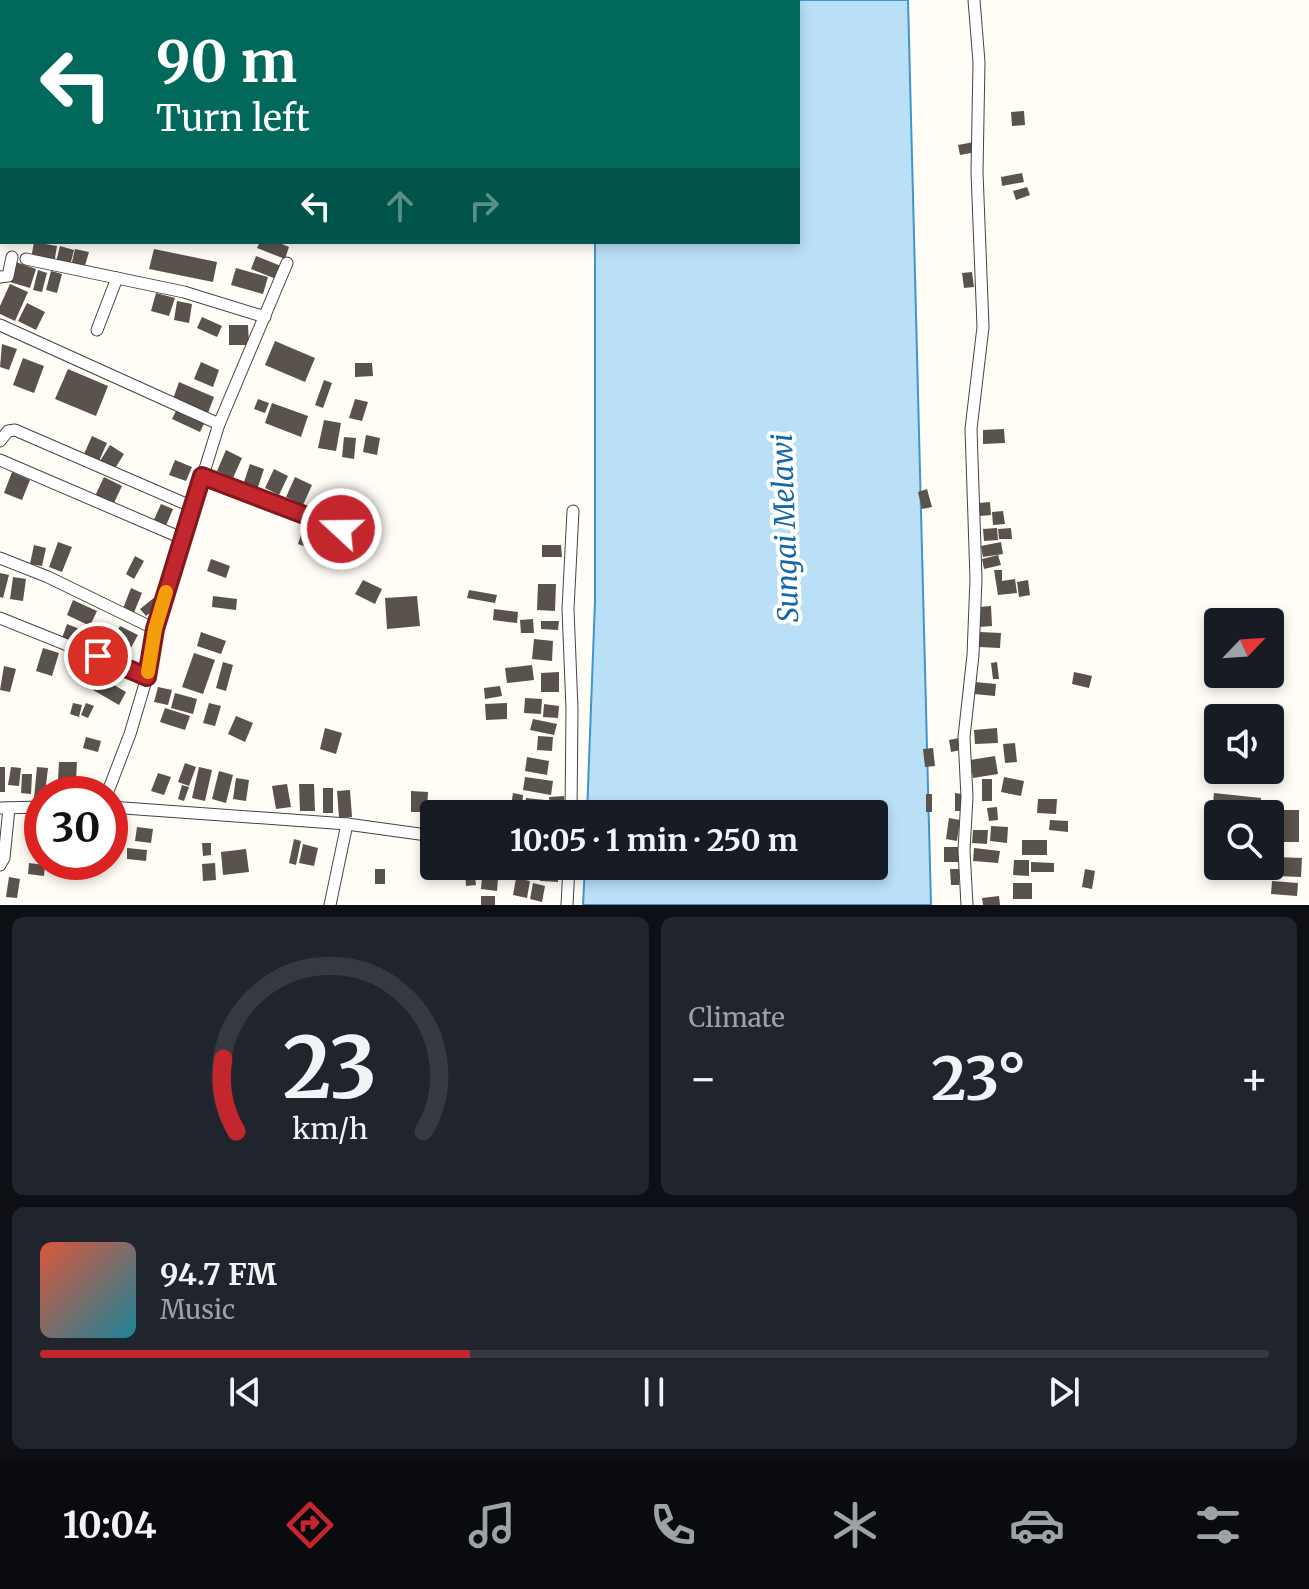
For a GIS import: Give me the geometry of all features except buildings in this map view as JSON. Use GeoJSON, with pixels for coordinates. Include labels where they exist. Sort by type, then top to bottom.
{"type":"FeatureCollection","features":[{"type":"Feature","properties":{"kind":"street"},"geometry":{"type":"LineString","coordinates":[[967,905],[964,737],[973,655],[976,579],[971,429],[983,327],[977,172],[979,62],[974,0]]}},
{"type":"Feature","properties":{"kind":"street"},"geometry":{"type":"LineString","coordinates":[[0,277],[8,276],[12,257]]}},
{"type":"Feature","properties":{"kind":"street"},"geometry":{"type":"LineString","coordinates":[[26,259],[184,292],[265,317]]}},
{"type":"Feature","properties":{"kind":"street"},"geometry":{"type":"LineString","coordinates":[[114,776],[130,734],[147,677],[155,629],[219,424],[287,263]]}},
{"type":"Feature","properties":{"kind":"street"},"geometry":{"type":"LineString","coordinates":[[97,330],[117,278]]}},
{"type":"Feature","properties":{"kind":"street"},"geometry":{"type":"LineString","coordinates":[[0,325],[219,424]]}},
{"type":"Feature","properties":{"kind":"street"},"geometry":{"type":"LineString","coordinates":[[0,441],[8,431],[15,430],[193,507]]}},
{"type":"Feature","properties":{"kind":"street"},"geometry":{"type":"LineString","coordinates":[[0,460],[184,539]]}},
{"type":"Feature","properties":{"kind":"street"},"geometry":{"type":"LineString","coordinates":[[202,476],[341,529]]}},
{"type":"Feature","properties":{"kind":"street"},"geometry":{"type":"LineString","coordinates":[[571,800],[568,609],[573,511]]}},
{"type":"Feature","properties":{"kind":"street"},"geometry":{"type":"LineString","coordinates":[[0,558],[48,577],[155,629]]}},
{"type":"Feature","properties":{"kind":"street"},"geometry":{"type":"LineString","coordinates":[[0,618],[147,677]]}},
{"type":"Feature","properties":{"kind":"street"},"geometry":{"type":"LineString","coordinates":[[0,865],[4,858],[4,808],[24,807]]}},
{"type":"Feature","properties":{"kind":"street"},"geometry":{"type":"LineString","coordinates":[[128,808],[347,824],[420,834]]}},
{"type":"Feature","properties":{"kind":"street"},"geometry":{"type":"LineString","coordinates":[[330,905],[347,824]]}},
{"type":"Feature","properties":{"kind":"street"},"geometry":{"type":"LineString","coordinates":[[567,905],[568,880]]}},
{"type":"Feature","properties":{"kind":"water","name":"Sungai Melawi"},"geometry":{"type":"Polygon","coordinates":[[[800,0],[908,0],[931,905],[583,905],[584,880],[888,880],[888,800],[588,800],[595,601],[595,244],[800,244],[800,0]]]}},
{"type":"Feature","properties":{"kind":"slow traffic"},"geometry":{"type":"LineString","coordinates":[[148,672],[155,629],[166,592]]}},
{"type":"Feature","properties":{"kind":"route"},"geometry":{"type":"LineString","coordinates":[[98,656],[147,677],[155,629],[202,476],[341,529]]}}]}
